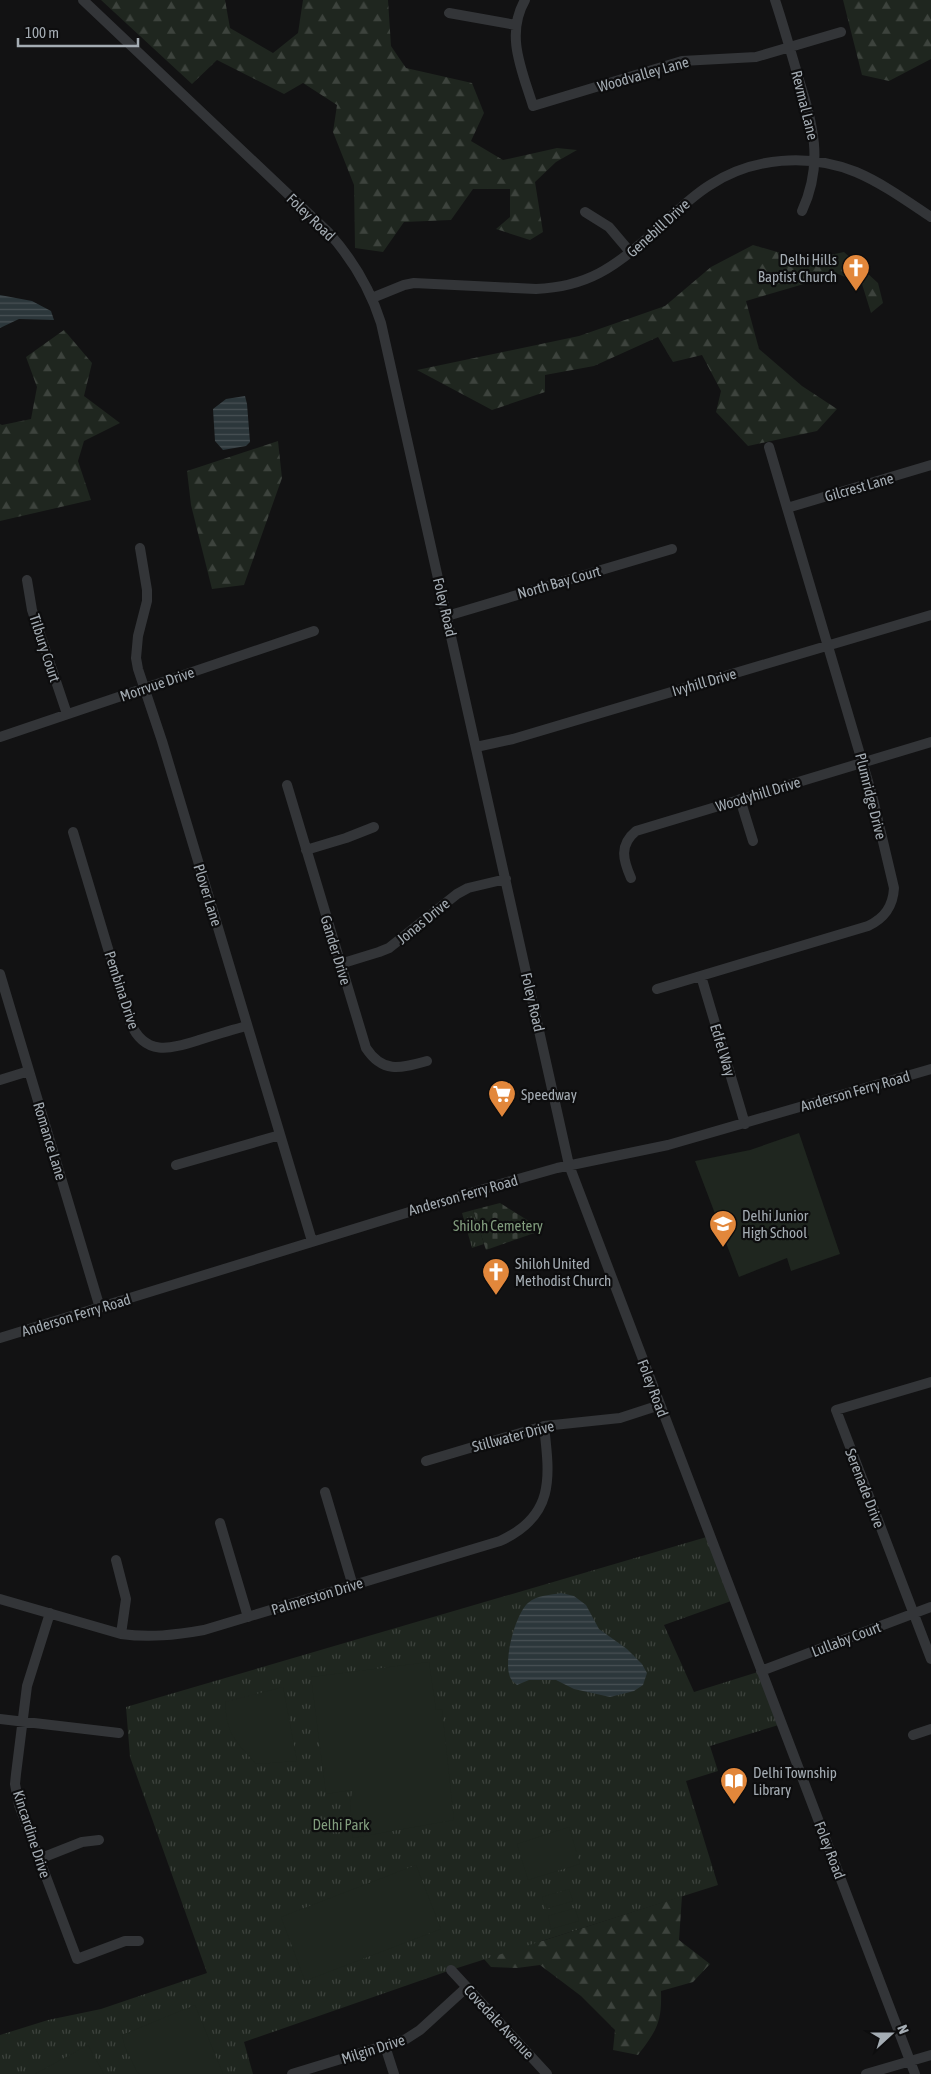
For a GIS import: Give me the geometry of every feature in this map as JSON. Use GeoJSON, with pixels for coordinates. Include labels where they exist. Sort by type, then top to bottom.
{"type":"FeatureCollection","features":[{"type":"Feature","properties":{"kind":"street","name":"Foley Road"},"geometry":{"type":"LineString","coordinates":[[83,0],[329,233],[353,262],[372,298],[381,322],[570,1165],[915,2074]]}},
{"type":"Feature","properties":{"kind":"street"},"geometry":{"type":"LineString","coordinates":[[449,13],[516,25],[520,9],[525,0]]}},
{"type":"Feature","properties":{"kind":"street","name":"Revmal Lane"},"geometry":{"type":"LineString","coordinates":[[775,0],[814,131],[814,161],[810,193],[802,211]]}},
{"type":"Feature","properties":{"kind":"street","name":"Woodvalley Lane"},"geometry":{"type":"LineString","coordinates":[[516,25],[516,47],[533,106],[682,61],[756,57],[841,32]]}},
{"type":"Feature","properties":{"kind":"street","name":"Genebill Drive"},"geometry":{"type":"LineString","coordinates":[[372,298],[414,283],[536,289],[565,286],[594,277],[631,253],[695,196],[724,177],[741,170],[773,162],[814,161],[843,168],[857,173],[931,216]]}},
{"type":"Feature","properties":{"kind":"street"},"geometry":{"type":"LineString","coordinates":[[585,212],[609,227],[631,253]]}},
{"type":"Feature","properties":{"kind":"street","name":"Plumridge Drive"},"geometry":{"type":"LineString","coordinates":[[657,989],[868,926],[884,916],[892,903],[894,888],[863,762],[769,446]]}},
{"type":"Feature","properties":{"kind":"street","name":"Gilcrest Lane"},"geometry":{"type":"LineString","coordinates":[[788,508],[931,466]]}},
{"type":"Feature","properties":{"kind":"street","name":"Plover Lane"},"geometry":{"type":"LineString","coordinates":[[140,548],[148,590],[138,636],[136,658],[312,1241]]}},
{"type":"Feature","properties":{"kind":"street","name":"North Bay Court"},"geometry":{"type":"LineString","coordinates":[[447,616],[672,549]]}},
{"type":"Feature","properties":{"kind":"street","name":"Tilbury Court"},"geometry":{"type":"LineString","coordinates":[[27,580],[32,610],[67,714]]}},
{"type":"Feature","properties":{"kind":"street","name":"Ivyhill Drive"},"geometry":{"type":"LineString","coordinates":[[476,747],[513,739],[931,615]]}},
{"type":"Feature","properties":{"kind":"street","name":"Morrvue Drive"},"geometry":{"type":"LineString","coordinates":[[0,737],[314,631]]}},
{"type":"Feature","properties":{"kind":"street","name":"Woodyhill Drive"},"geometry":{"type":"LineString","coordinates":[[631,878],[624,863],[624,853],[628,839],[636,831],[931,742]]}},
{"type":"Feature","properties":{"kind":"street","name":"Gander Drive"},"geometry":{"type":"LineString","coordinates":[[287,786],[364,1042],[370,1054],[381,1064],[396,1068],[426,1061]]}},
{"type":"Feature","properties":{"kind":"street"},"geometry":{"type":"LineString","coordinates":[[740,799],[753,841]]}},
{"type":"Feature","properties":{"kind":"street"},"geometry":{"type":"LineString","coordinates":[[306,850],[374,827]]}},
{"type":"Feature","properties":{"kind":"street","name":"Pembina Drive"},"geometry":{"type":"LineString","coordinates":[[73,832],[130,1022],[137,1036],[157,1048],[172,1048],[247,1026]]}},
{"type":"Feature","properties":{"kind":"street","name":"Jonas Drive"},"geometry":{"type":"LineString","coordinates":[[340,964],[389,948],[457,894],[468,888],[506,879]]}},
{"type":"Feature","properties":{"kind":"street","name":"Romance Lane"},"geometry":{"type":"LineString","coordinates":[[0,974],[100,1308]]}},
{"type":"Feature","properties":{"kind":"street","name":"Edfel Way"},"geometry":{"type":"LineString","coordinates":[[701,976],[745,1124]]}},
{"type":"Feature","properties":{"kind":"street","name":"Anderson Ferry Road"},"geometry":{"type":"LineString","coordinates":[[0,1338],[464,1194],[570,1165],[668,1144],[745,1124],[931,1069]]}},
{"type":"Feature","properties":{"kind":"street"},"geometry":{"type":"LineString","coordinates":[[0,1080],[29,1071]]}},
{"type":"Feature","properties":{"kind":"street"},"geometry":{"type":"LineString","coordinates":[[176,1165],[280,1134]]}},
{"type":"Feature","properties":{"kind":"street","name":"Serenade Drive"},"geometry":{"type":"LineString","coordinates":[[931,1382],[836,1410],[931,1659]]}},
{"type":"Feature","properties":{"kind":"street","name":"Stillwater Drive"},"geometry":{"type":"LineString","coordinates":[[426,1461],[544,1426],[620,1418],[660,1404]]}},
{"type":"Feature","properties":{"kind":"street","name":"Palmerston Drive"},"geometry":{"type":"LineString","coordinates":[[0,1600],[121,1634],[139,1637],[173,1636],[204,1630],[500,1541],[519,1531],[535,1515],[543,1501],[548,1485],[544,1426]]}},
{"type":"Feature","properties":{"kind":"street"},"geometry":{"type":"LineString","coordinates":[[325,1492],[353,1586]]}},
{"type":"Feature","properties":{"kind":"street"},"geometry":{"type":"LineString","coordinates":[[220,1524],[248,1617]]}},
{"type":"Feature","properties":{"kind":"street"},"geometry":{"type":"LineString","coordinates":[[116,1560],[126,1599],[121,1634]]}},
{"type":"Feature","properties":{"kind":"street","name":"Lullaby Court"},"geometry":{"type":"LineString","coordinates":[[761,1671],[931,1607]]}},
{"type":"Feature","properties":{"kind":"street","name":"Kincardine Drive"},"geometry":{"type":"LineString","coordinates":[[50,1613],[32,1667],[22,1721],[16,1774],[16,1795],[77,1960],[125,1942],[139,1941]]}},
{"type":"Feature","properties":{"kind":"street"},"geometry":{"type":"LineString","coordinates":[[0,1718],[119,1733]]}},
{"type":"Feature","properties":{"kind":"street"},"geometry":{"type":"LineString","coordinates":[[913,1735],[931,1729]]}},
{"type":"Feature","properties":{"kind":"street"},"geometry":{"type":"LineString","coordinates":[[39,1859],[82,1842],[100,1840]]}},
{"type":"Feature","properties":{"kind":"street","name":"Covedale Avenue"},"geometry":{"type":"LineString","coordinates":[[451,1970],[547,2074]]}},
{"type":"Feature","properties":{"kind":"street","name":"Milgin Drive"},"geometry":{"type":"LineString","coordinates":[[292,2074],[385,2046],[414,2034],[467,1987]]}},
{"type":"Feature","properties":{"kind":"street"},"geometry":{"type":"LineString","coordinates":[[385,2046],[394,2074]]}},
{"type":"Feature","properties":{"kind":"street"},"geometry":{"type":"LineString","coordinates":[[866,2074],[931,2055]]}},
{"type":"Feature","properties":{"kind":"green space"},"geometry":{"type":"Polygon","coordinates":[[[101,0],[225,0],[230,28],[273,53],[298,33],[303,0],[388,0],[391,46],[406,68],[472,83],[484,113],[471,141],[503,160],[557,148],[577,150],[556,162],[535,182],[543,232],[530,240],[496,229],[510,217],[510,189],[473,189],[451,220],[404,222],[383,252],[355,248],[354,185],[333,132],[337,105],[303,83],[284,94],[217,60],[192,84],[101,0]]]}},
{"type":"Feature","properties":{"kind":"green space"},"geometry":{"type":"Polygon","coordinates":[[[843,0],[931,0],[931,59],[889,81],[862,75],[843,0]]]}},
{"type":"Feature","properties":{"kind":"green space"},"geometry":{"type":"Polygon","coordinates":[[[753,245],[791,256],[816,258],[844,252],[878,283],[883,303],[871,313],[862,284],[838,274],[746,301],[759,349],[802,386],[837,409],[817,431],[748,446],[716,412],[721,391],[702,355],[673,362],[658,337],[594,366],[545,375],[545,392],[492,410],[417,370],[579,336],[665,306],[711,267],[753,245]]]}},
{"type":"Feature","properties":{"kind":"green space"},"geometry":{"type":"Polygon","coordinates":[[[64,330],[92,363],[84,396],[120,423],[84,441],[78,461],[91,500],[0,521],[0,424],[31,419],[37,387],[26,357],[64,330]]]}},
{"type":"Feature","properties":{"kind":"green space"},"geometry":{"type":"Polygon","coordinates":[[[278,441],[282,478],[244,585],[212,589],[191,505],[187,471],[278,441]]]}},
{"type":"Feature","properties":{"kind":"green space"},"geometry":{"type":"Polygon","coordinates":[[[799,1133],[840,1254],[791,1271],[787,1258],[739,1277],[695,1161],[750,1150],[799,1133]]]}},
{"type":"Feature","properties":{"kind":"green space","name":"Shiloh Cemetery"},"geometry":{"type":"Polygon","coordinates":[[[500,1203],[543,1230],[486,1250],[473,1210],[500,1203]]]}},
{"type":"Feature","properties":{"kind":"green space"},"geometry":{"type":"Polygon","coordinates":[[[473,1210],[484,1244],[472,1248],[462,1213],[473,1210]]]}},
{"type":"Feature","properties":{"kind":"green space","name":"Delhi Park"},"geometry":{"type":"Polygon","coordinates":[[[710,1536],[734,1600],[664,1625],[694,1692],[761,1671],[782,1724],[710,1746],[718,1771],[686,1781],[718,1885],[451,1970],[244,2042],[253,2074],[0,2074],[0,2035],[48,2020],[101,2009],[207,1973],[130,1757],[126,1707],[710,1536]]]}},
{"type":"Feature","properties":{"kind":"green space"},"geometry":{"type":"Polygon","coordinates":[[[429,1662],[436,1710],[442,1709],[454,1820],[353,1838],[350,1808],[352,1790],[326,1794],[311,1677],[429,1662]]]}},
{"type":"Feature","properties":{"kind":"green space"},"geometry":{"type":"Polygon","coordinates":[[[283,1687],[297,1761],[256,1764],[233,1737],[228,1723],[225,1702],[283,1687]]]}},
{"type":"Feature","properties":{"kind":"green space"},"geometry":{"type":"Polygon","coordinates":[[[569,1827],[580,1864],[528,1880],[517,1844],[569,1827]]]}},
{"type":"Feature","properties":{"kind":"green space"},"geometry":{"type":"Polygon","coordinates":[[[416,1865],[441,1929],[305,1981],[281,1917],[416,1865]]]}},
{"type":"Feature","properties":{"kind":"green space"},"geometry":{"type":"Polygon","coordinates":[[[569,1889],[573,1901],[546,1909],[542,1897],[569,1889]]]}},
{"type":"Feature","properties":{"kind":"green space"},"geometry":{"type":"Polygon","coordinates":[[[682,1896],[679,1940],[710,1964],[693,1982],[661,1991],[657,2025],[650,2039],[638,2055],[613,2050],[615,2030],[581,1996],[540,1965],[517,1968],[491,1967],[484,1959],[467,1964],[458,1955],[542,1941],[682,1896]]]}},
{"type":"Feature","properties":{"kind":"green space"},"geometry":{"type":"Polygon","coordinates":[[[575,1908],[579,1921],[551,1929],[548,1916],[575,1908]]]}},
{"type":"Feature","properties":{"kind":"green space"},"geometry":{"type":"Polygon","coordinates":[[[195,2005],[223,2074],[140,2074],[137,2072],[125,2047],[122,2035],[195,2005]]]}},
{"type":"Feature","properties":{"kind":"green space"},"geometry":{"type":"Polygon","coordinates":[[[88,2045],[104,2074],[35,2074],[88,2045]]]}},
{"type":"Feature","properties":{"kind":"shaded area"},"geometry":{"type":"Polygon","coordinates":[[[0,295],[32,301],[51,311],[54,320],[19,319],[0,328],[0,295]]]}},
{"type":"Feature","properties":{"kind":"shaded area"},"geometry":{"type":"Polygon","coordinates":[[[245,396],[250,442],[246,446],[223,450],[215,441],[213,409],[226,399],[245,396]]]}},
{"type":"Feature","properties":{"kind":"shaded area"},"geometry":{"type":"Polygon","coordinates":[[[561,1593],[574,1596],[586,1605],[599,1629],[627,1649],[642,1664],[647,1673],[643,1685],[634,1691],[610,1697],[574,1689],[556,1680],[529,1680],[517,1685],[511,1679],[508,1662],[509,1651],[515,1628],[523,1609],[536,1598],[561,1593]]]}},
{"type":"Feature","properties":{"kind":"place","name":"Delhi Hills Baptist Church"},"geometry":{"type":"Point","coordinates":[856,292]}},
{"type":"Feature","properties":{"kind":"place","name":"Speedway"},"geometry":{"type":"Point","coordinates":[502,1118]}},
{"type":"Feature","properties":{"kind":"place","name":"Delhi Junior High School"},"geometry":{"type":"Point","coordinates":[723,1248]}},
{"type":"Feature","properties":{"kind":"place","name":"Shiloh United Methodist Church"},"geometry":{"type":"Point","coordinates":[496,1296]}},
{"type":"Feature","properties":{"kind":"place","name":"Delhi Township Library"},"geometry":{"type":"Point","coordinates":[734,1805]}}]}
